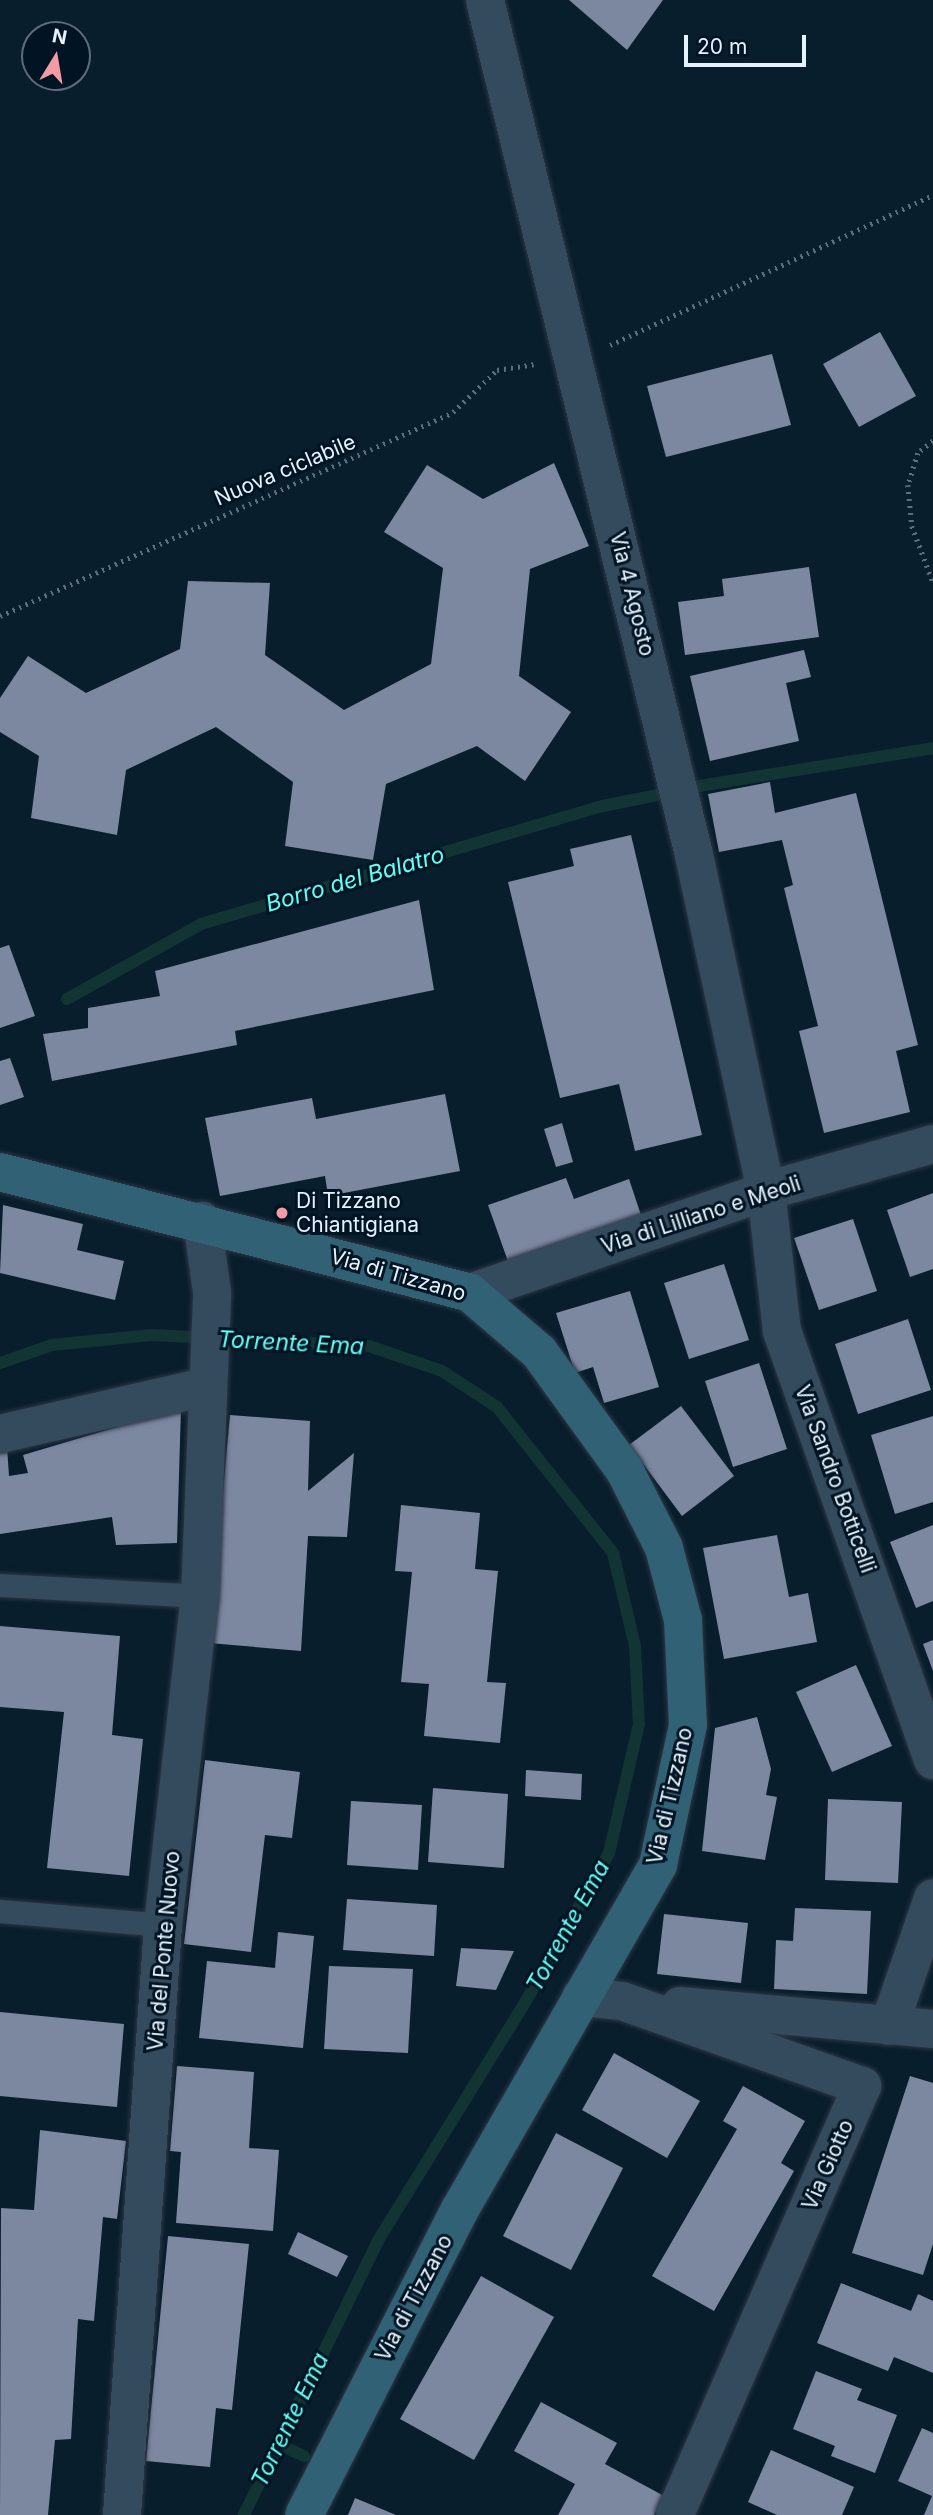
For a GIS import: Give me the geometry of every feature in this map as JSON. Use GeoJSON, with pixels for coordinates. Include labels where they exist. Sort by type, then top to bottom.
{"type":"FeatureCollection","features":[{"type":"Feature","properties":{"kind":"street","name":"Via 4 Agosto"},"geometry":{"type":"LineString","coordinates":[[485,0],[576,363],[694,855],[766,1191]]}},
{"type":"Feature","properties":{"kind":"street","name":"Via di Lilliano e Meoli"},"geometry":{"type":"LineString","coordinates":[[471,1293],[766,1191],[933,1144]]}},
{"type":"Feature","properties":{"kind":"street","name":"Via di Tizzano"},"geometry":{"type":"LineString","coordinates":[[0,1172],[202,1220],[471,1293],[539,1352],[625,1471],[664,1548],[683,1620],[688,1725],[658,1865],[460,2209],[304,2515]]}},
{"type":"Feature","properties":{"kind":"street","name":"Via Sandro Botticelli"},"geometry":{"type":"LineString","coordinates":[[766,1191],[782,1331],[933,1760]]}},
{"type":"Feature","properties":{"kind":"street","name":"Via del Ponte Nuovo"},"geometry":{"type":"LineString","coordinates":[[122,2515],[163,1925],[200,1596],[204,1381],[212,1292],[202,1220]]}},
{"type":"Feature","properties":{"kind":"street"},"geometry":{"type":"LineString","coordinates":[[0,1434],[204,1381]]}},
{"type":"Feature","properties":{"kind":"street"},"geometry":{"type":"LineString","coordinates":[[888,2026],[933,1898]]}},
{"type":"Feature","properties":{"kind":"street","name":"Via Giotto"},"geometry":{"type":"LineString","coordinates":[[581,1997],[622,2000],[862,2086],[675,2515]]}},
{"type":"Feature","properties":{"kind":"street"},"geometry":{"type":"LineString","coordinates":[[622,2000],[933,2029]]}},
{"type":"Feature","properties":{"kind":"lane"},"geometry":{"type":"LineString","coordinates":[[0,1585],[200,1596]]}},
{"type":"Feature","properties":{"kind":"lane"},"geometry":{"type":"LineString","coordinates":[[0,1911],[163,1925]]}},
{"type":"Feature","properties":{"kind":"path"},"geometry":{"type":"LineString","coordinates":[[576,363],[933,195]]}},
{"type":"Feature","properties":{"kind":"path","name":"Nuova ciclabile"},"geometry":{"type":"LineString","coordinates":[[0,616],[453,412],[497,370],[525,362],[555,369],[576,363]]}},
{"type":"Feature","properties":{"kind":"path"},"geometry":{"type":"LineString","coordinates":[[933,441],[918,453],[908,485],[912,526],[933,582]]}},
{"type":"Feature","properties":{"kind":"building"},"geometry":{"type":"Polygon","coordinates":[[[569,0],[663,0],[627,50],[569,0]]]}},
{"type":"Feature","properties":{"kind":"building"},"geometry":{"type":"Polygon","coordinates":[[[880,332],[916,396],[859,427],[823,364],[880,332]]]}},
{"type":"Feature","properties":{"kind":"building"},"geometry":{"type":"Polygon","coordinates":[[[772,354],[791,425],[666,457],[647,386],[772,354]]]}},
{"type":"Feature","properties":{"kind":"building"},"geometry":{"type":"Polygon","coordinates":[[[554,463],[589,546],[530,569],[519,676],[571,712],[525,781],[477,746],[386,784],[373,860],[285,846],[293,782],[216,727],[126,770],[117,835],[31,818],[39,756],[0,732],[0,698],[28,656],[86,693],[180,649],[188,581],[270,583],[265,655],[344,710],[431,664],[443,568],[384,532],[427,465],[483,499],[554,463]]]}},
{"type":"Feature","properties":{"kind":"building"},"geometry":{"type":"Polygon","coordinates":[[[809,567],[819,637],[685,655],[678,602],[724,596],[722,579],[809,567]]]}},
{"type":"Feature","properties":{"kind":"building"},"geometry":{"type":"Polygon","coordinates":[[[804,650],[811,677],[786,683],[799,741],[710,761],[690,676],[804,650]]]}},
{"type":"Feature","properties":{"kind":"building"},"geometry":{"type":"Polygon","coordinates":[[[770,782],[775,813],[856,793],[918,1045],[896,1051],[910,1112],[824,1133],[799,1031],[818,1026],[784,888],[793,885],[782,840],[719,852],[708,794],[770,782]]]}},
{"type":"Feature","properties":{"kind":"building"},"geometry":{"type":"Polygon","coordinates":[[[631,835],[702,1135],[635,1151],[619,1084],[560,1098],[508,882],[574,866],[570,849],[631,835]]]}},
{"type":"Feature","properties":{"kind":"building"},"geometry":{"type":"Polygon","coordinates":[[[419,900],[434,990],[235,1031],[237,1045],[52,1081],[43,1034],[88,1028],[88,1008],[160,996],[155,971],[419,900]]]}},
{"type":"Feature","properties":{"kind":"building"},"geometry":{"type":"Polygon","coordinates":[[[9,945],[35,1016],[0,1028],[0,948],[9,945]]]}},
{"type":"Feature","properties":{"kind":"building"},"geometry":{"type":"Polygon","coordinates":[[[10,1058],[24,1097],[0,1105],[0,1061],[10,1058]]]}},
{"type":"Feature","properties":{"kind":"building"},"geometry":{"type":"Polygon","coordinates":[[[445,1094],[460,1171],[328,1196],[325,1176],[220,1196],[205,1118],[312,1098],[316,1119],[445,1094]]]}},
{"type":"Feature","properties":{"kind":"building"},"geometry":{"type":"Polygon","coordinates":[[[562,1123],[573,1162],[556,1167],[544,1129],[562,1123]]]}},
{"type":"Feature","properties":{"kind":"building"},"geometry":{"type":"Polygon","coordinates":[[[566,1178],[574,1199],[629,1179],[643,1221],[510,1267],[488,1205],[566,1178]]]}},
{"type":"Feature","properties":{"kind":"building"},"geometry":{"type":"Polygon","coordinates":[[[933,1193],[933,1269],[910,1277],[887,1210],[933,1193]]]}},
{"type":"Feature","properties":{"kind":"building"},"geometry":{"type":"Polygon","coordinates":[[[3,1205],[83,1224],[77,1250],[124,1261],[115,1300],[0,1273],[3,1205]]]}},
{"type":"Feature","properties":{"kind":"building"},"geometry":{"type":"Polygon","coordinates":[[[853,1219],[877,1291],[819,1310],[794,1238],[853,1219]]]}},
{"type":"Feature","properties":{"kind":"building"},"geometry":{"type":"Polygon","coordinates":[[[724,1264],[749,1340],[689,1359],[664,1283],[724,1264]]]}},
{"type":"Feature","properties":{"kind":"building"},"geometry":{"type":"Polygon","coordinates":[[[630,1291],[659,1387],[604,1403],[593,1367],[575,1373],[556,1313],[630,1291]]]}},
{"type":"Feature","properties":{"kind":"building"},"geometry":{"type":"Polygon","coordinates":[[[908,1319],[931,1390],[858,1414],[835,1344],[908,1319]]]}},
{"type":"Feature","properties":{"kind":"building"},"geometry":{"type":"Polygon","coordinates":[[[759,1363],[787,1449],[733,1467],[705,1381],[759,1363]]]}},
{"type":"Feature","properties":{"kind":"building"},"geometry":{"type":"Polygon","coordinates":[[[681,1406],[734,1476],[682,1516],[629,1445],[681,1406]]]}},
{"type":"Feature","properties":{"kind":"building"},"geometry":{"type":"Polygon","coordinates":[[[181,1408],[177,1543],[116,1545],[112,1517],[0,1534],[0,1447],[7,1447],[9,1476],[28,1473],[23,1455],[181,1408]]]}},
{"type":"Feature","properties":{"kind":"building"},"geometry":{"type":"Polygon","coordinates":[[[230,1415],[310,1421],[308,1491],[354,1453],[347,1537],[308,1536],[301,1651],[209,1643],[230,1415]]]}},
{"type":"Feature","properties":{"kind":"building"},"geometry":{"type":"Polygon","coordinates":[[[933,1416],[933,1502],[895,1514],[871,1435],[933,1416]]]}},
{"type":"Feature","properties":{"kind":"building"},"geometry":{"type":"Polygon","coordinates":[[[401,1505],[480,1513],[475,1569],[498,1571],[487,1682],[506,1683],[500,1743],[424,1736],[429,1684],[401,1682],[412,1572],[395,1571],[401,1505]]]}},
{"type":"Feature","properties":{"kind":"building"},"geometry":{"type":"Polygon","coordinates":[[[933,1525],[933,1601],[916,1608],[890,1542],[933,1525]]]}},
{"type":"Feature","properties":{"kind":"building"},"geometry":{"type":"Polygon","coordinates":[[[777,1535],[789,1597],[808,1593],[817,1642],[724,1659],[703,1548],[777,1535]]]}},
{"type":"Feature","properties":{"kind":"building"},"geometry":{"type":"Polygon","coordinates":[[[0,1626],[120,1636],[112,1735],[143,1739],[129,1876],[47,1868],[64,1712],[0,1707],[0,1626]]]}},
{"type":"Feature","properties":{"kind":"building"},"geometry":{"type":"Polygon","coordinates":[[[933,1640],[933,1671],[923,1644],[933,1640]]]}},
{"type":"Feature","properties":{"kind":"building"},"geometry":{"type":"Polygon","coordinates":[[[856,1665],[892,1746],[832,1772],[796,1692],[856,1665]]]}},
{"type":"Feature","properties":{"kind":"building"},"geometry":{"type":"Polygon","coordinates":[[[757,1717],[771,1769],[766,1795],[777,1797],[765,1860],[702,1851],[715,1728],[757,1717]]]}},
{"type":"Feature","properties":{"kind":"building"},"geometry":{"type":"Polygon","coordinates":[[[205,1760],[300,1772],[292,1838],[265,1835],[251,1952],[184,1944],[205,1760]]]}},
{"type":"Feature","properties":{"kind":"building"},"geometry":{"type":"Polygon","coordinates":[[[526,1770],[582,1774],[581,1800],[525,1796],[526,1770]]]}},
{"type":"Feature","properties":{"kind":"building"},"geometry":{"type":"Polygon","coordinates":[[[433,1788],[508,1794],[504,1868],[428,1862],[433,1788]]]}},
{"type":"Feature","properties":{"kind":"building"},"geometry":{"type":"Polygon","coordinates":[[[828,1799],[902,1802],[898,1883],[825,1880],[828,1799]]]}},
{"type":"Feature","properties":{"kind":"building"},"geometry":{"type":"Polygon","coordinates":[[[351,1801],[422,1805],[418,1870],[347,1865],[351,1801]]]}},
{"type":"Feature","properties":{"kind":"building"},"geometry":{"type":"Polygon","coordinates":[[[347,1899],[437,1905],[434,1956],[343,1950],[347,1899]]]}},
{"type":"Feature","properties":{"kind":"building"},"geometry":{"type":"Polygon","coordinates":[[[795,1908],[871,1911],[867,1994],[774,1989],[776,1940],[793,1941],[795,1908]]]}},
{"type":"Feature","properties":{"kind":"building"},"geometry":{"type":"Polygon","coordinates":[[[664,1914],[748,1923],[741,1983],[657,1974],[664,1914]]]}},
{"type":"Feature","properties":{"kind":"building"},"geometry":{"type":"Polygon","coordinates":[[[278,1932],[314,1936],[303,2048],[199,2038],[207,1961],[275,1968],[278,1932]]]}},
{"type":"Feature","properties":{"kind":"building"},"geometry":{"type":"Polygon","coordinates":[[[461,1948],[514,1951],[496,1990],[456,1986],[461,1948]]]}},
{"type":"Feature","properties":{"kind":"building"},"geometry":{"type":"Polygon","coordinates":[[[329,1966],[413,1969],[408,2053],[324,2049],[329,1966]]]}},
{"type":"Feature","properties":{"kind":"building"},"geometry":{"type":"Polygon","coordinates":[[[0,2012],[124,2024],[117,2107],[0,2096],[0,2012]]]}},
{"type":"Feature","properties":{"kind":"building"},"geometry":{"type":"Polygon","coordinates":[[[614,2053],[700,2101],[667,2158],[582,2110],[614,2053]]]}},
{"type":"Feature","properties":{"kind":"building"},"geometry":{"type":"Polygon","coordinates":[[[177,2066],[254,2072],[249,2148],[279,2150],[273,2231],[176,2223],[181,2152],[170,2151],[177,2066]]]}},
{"type":"Feature","properties":{"kind":"building"},"geometry":{"type":"Polygon","coordinates":[[[910,2076],[933,2083],[933,2244],[923,2275],[852,2253],[910,2076]]]}},
{"type":"Feature","properties":{"kind":"building"},"geometry":{"type":"Polygon","coordinates":[[[743,2086],[805,2121],[781,2163],[794,2171],[714,2311],[652,2276],[737,2129],[723,2121],[743,2086]]]}},
{"type":"Feature","properties":{"kind":"building"},"geometry":{"type":"Polygon","coordinates":[[[40,2130],[126,2141],[117,2219],[103,2217],[94,2321],[78,2319],[71,2439],[55,2440],[48,2515],[0,2515],[1,2208],[34,2210],[40,2130]]]}},
{"type":"Feature","properties":{"kind":"building"},"geometry":{"type":"Polygon","coordinates":[[[556,2133],[623,2168],[571,2270],[503,2236],[556,2133]]]}},
{"type":"Feature","properties":{"kind":"building"},"geometry":{"type":"Polygon","coordinates":[[[298,2232],[348,2256],[337,2277],[288,2254],[298,2232]]]}},
{"type":"Feature","properties":{"kind":"building"},"geometry":{"type":"Polygon","coordinates":[[[168,2236],[249,2244],[232,2410],[216,2408],[210,2467],[146,2461],[168,2236]]]}},
{"type":"Feature","properties":{"kind":"building"},"geometry":{"type":"Polygon","coordinates":[[[481,2276],[554,2317],[474,2460],[400,2419],[481,2276]]]}},
{"type":"Feature","properties":{"kind":"building"},"geometry":{"type":"Polygon","coordinates":[[[841,2283],[911,2311],[918,2294],[933,2301],[933,2373],[894,2357],[888,2371],[817,2343],[841,2283]]]}},
{"type":"Feature","properties":{"kind":"building"},"geometry":{"type":"Polygon","coordinates":[[[816,2371],[862,2389],[857,2400],[897,2415],[875,2473],[831,2456],[835,2446],[793,2429],[816,2371]]]}},
{"type":"Feature","properties":{"kind":"building"},"geometry":{"type":"Polygon","coordinates":[[[541,2402],[617,2443],[605,2464],[664,2496],[654,2515],[558,2515],[575,2484],[514,2451],[541,2402]]]}},
{"type":"Feature","properties":{"kind":"building"},"geometry":{"type":"Polygon","coordinates":[[[922,2428],[933,2433],[933,2515],[924,2515],[932,2496],[898,2481],[922,2428]]]}},
{"type":"Feature","properties":{"kind":"building"},"geometry":{"type":"Polygon","coordinates":[[[771,2450],[854,2487],[842,2515],[777,2515],[748,2502],[771,2450]]]}},
{"type":"Feature","properties":{"kind":"building"},"geometry":{"type":"Polygon","coordinates":[[[355,2498],[396,2515],[348,2515],[355,2498]]]}},
{"type":"Feature","properties":{"kind":"waterway","name":"Borro del Balatro"},"geometry":{"type":"LineString","coordinates":[[699,786],[933,748]]}},
{"type":"Feature","properties":{"kind":"waterway","name":"Borro del Balatro"},"geometry":{"type":"LineString","coordinates":[[67,999],[201,924],[603,806],[657,795]]}},
{"type":"Feature","properties":{"kind":"waterway","name":"Torrente Ema"},"geometry":{"type":"LineString","coordinates":[[0,1363],[52,1345],[152,1335],[369,1346],[442,1371],[497,1407],[613,1553],[635,1646],[639,1724],[609,1853],[526,2001],[378,2241],[244,2515]]}},
{"type":"Feature","properties":{"kind":"waterway"},"geometry":{"type":"LineString","coordinates":[[276,2443],[304,2456]]}},
{"type":"Feature","properties":{"kind":"place","name":"Di Tizzano Chiantigiana"},"geometry":{"type":"Point","coordinates":[282,1213]}}]}
